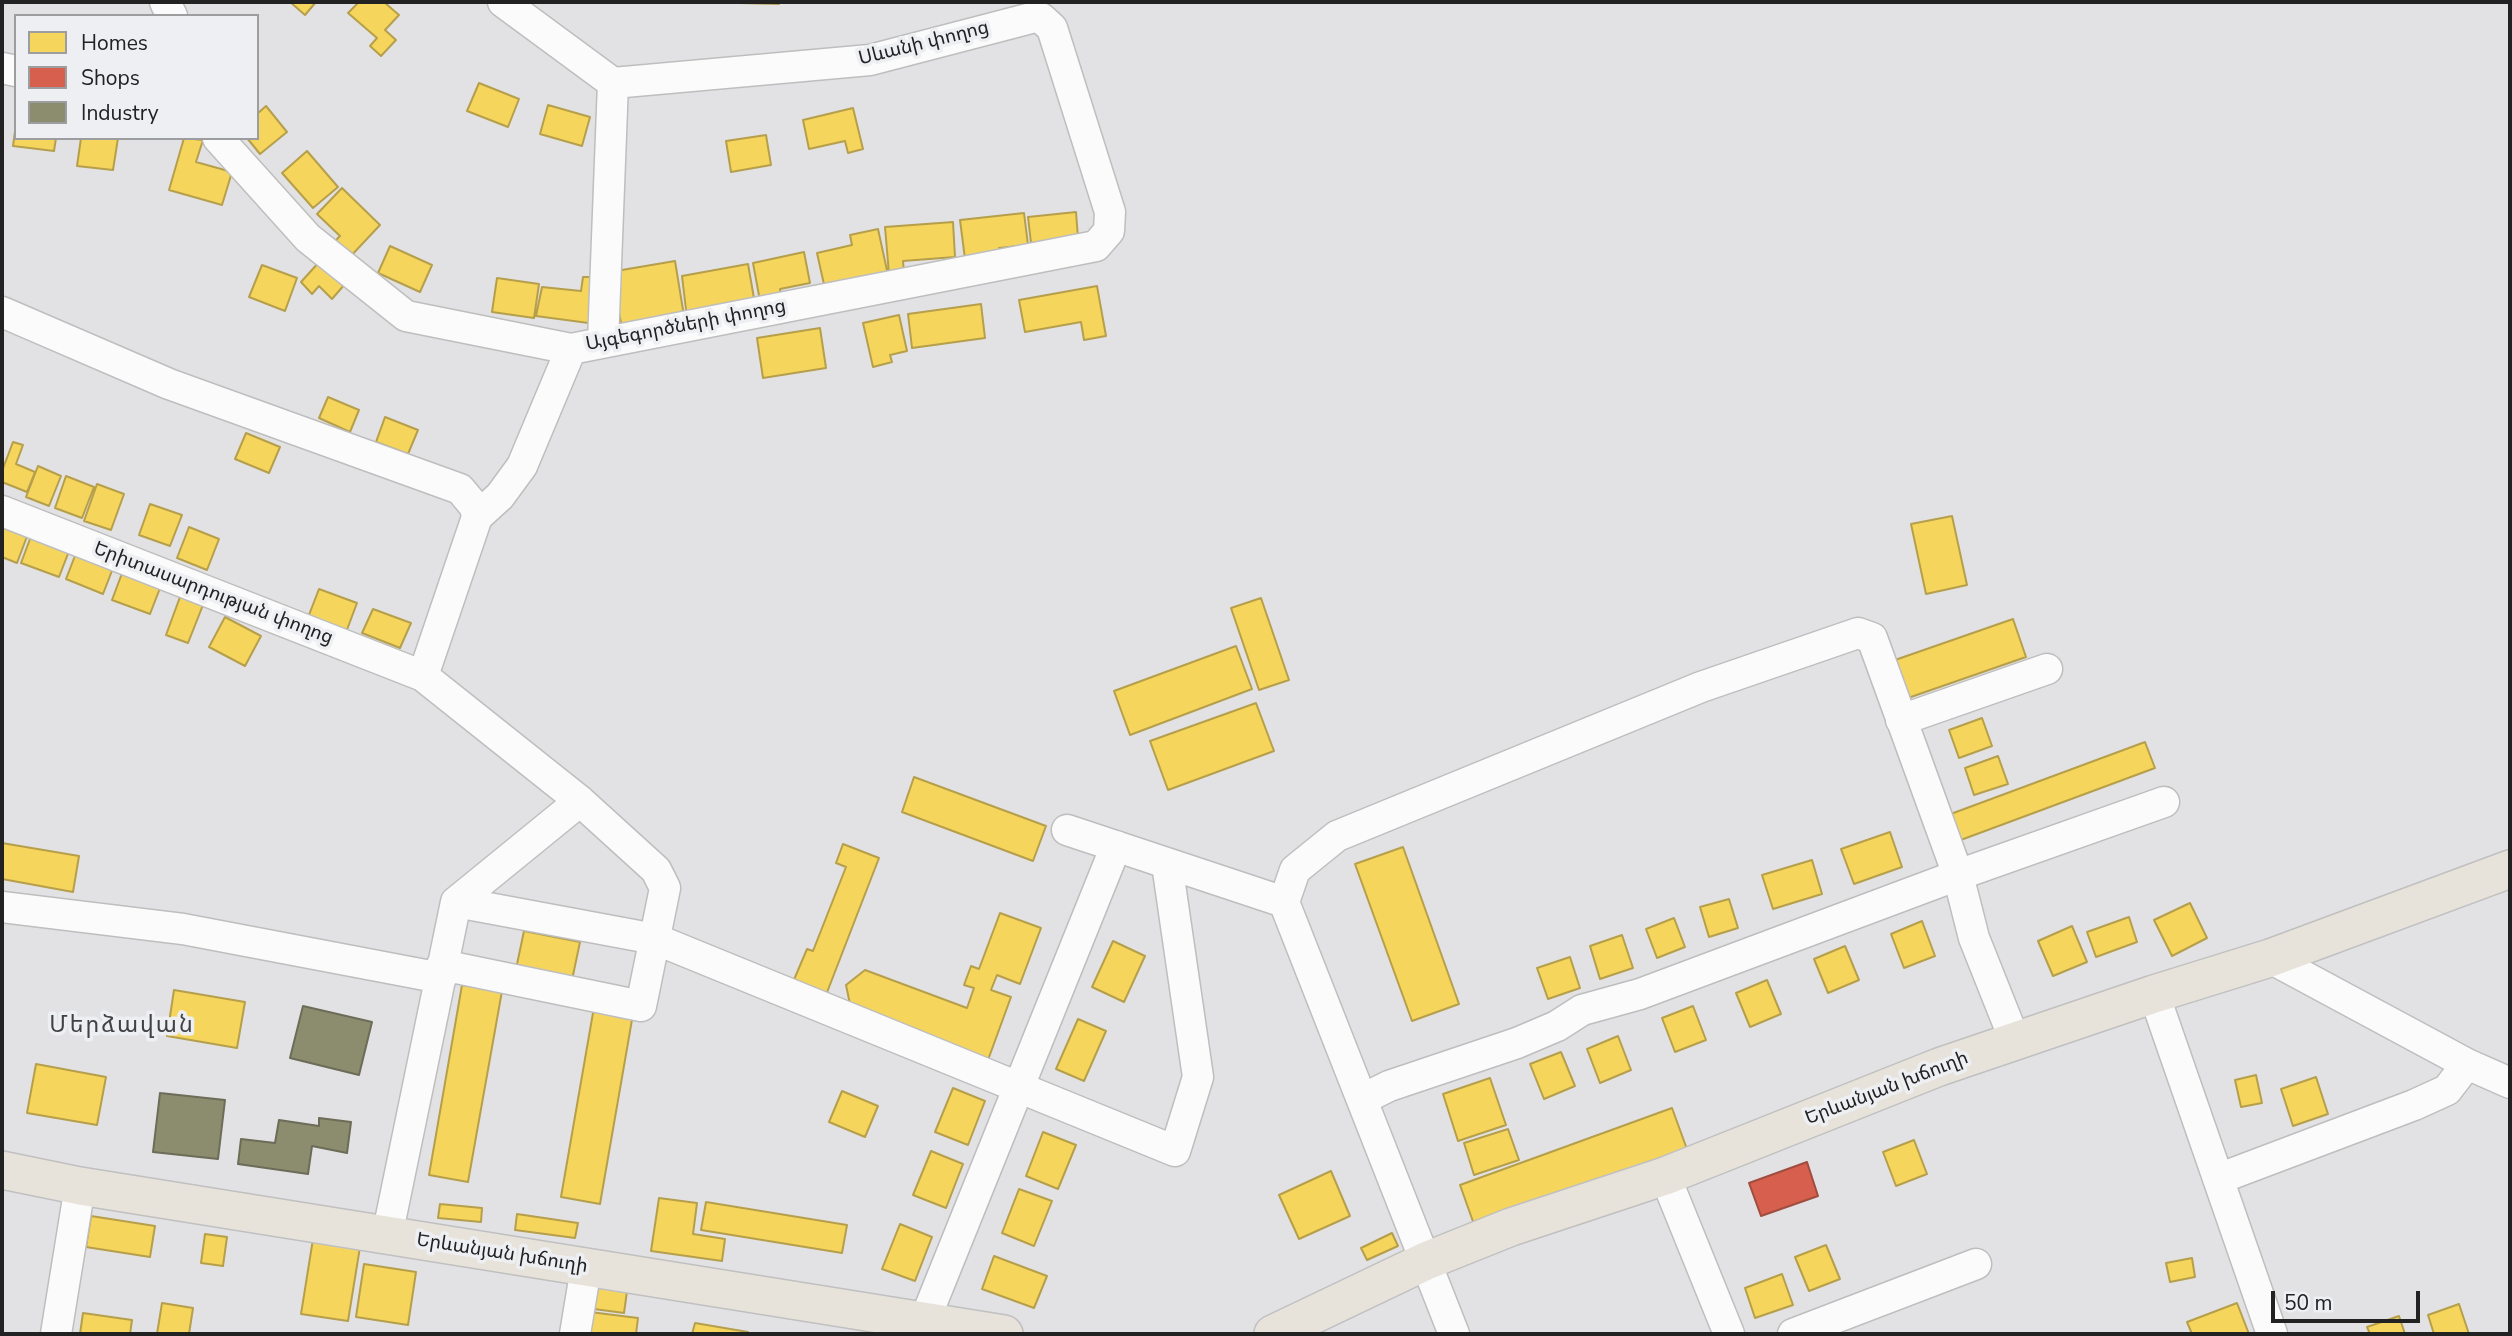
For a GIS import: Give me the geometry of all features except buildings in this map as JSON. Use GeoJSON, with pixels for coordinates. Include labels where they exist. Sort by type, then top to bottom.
{"type":"FeatureCollection","features":[{"type":"Feature","properties":{"kind":"main road","name":"Երևանյան խճուղի"},"geometry":{"type":"LineString","coordinates":[[1281,1333],[1426,1261],[1511,1227],[1665,1176],[1939,1067],[2270,958],[2510,869]]}},
{"type":"Feature","properties":{"kind":"main road","name":"Երևանյան խճուղի"},"geometry":{"type":"LineString","coordinates":[[2,1170],[80,1186],[1004,1334]]}},
{"type":"Feature","properties":{"kind":"street"},"geometry":{"type":"LineString","coordinates":[[503,2],[612,83],[603,342]]}},
{"type":"Feature","properties":{"kind":"street","name":"Սևանի փողոց"},"geometry":{"type":"LineString","coordinates":[[612,83],[870,60],[1035,17],[1041,18],[1052,28],[1110,212],[1109,232],[1097,246]]}},
{"type":"Feature","properties":{"kind":"street","name":"Այգեգործների փողոց"},"geometry":{"type":"LineString","coordinates":[[220,140],[308,238],[406,316],[571,349],[1097,246]]}},
{"type":"Feature","properties":{"kind":"street"},"geometry":{"type":"LineString","coordinates":[[2,313],[169,384],[460,489],[475,507],[477,517]]}},
{"type":"Feature","properties":{"kind":"street"},"geometry":{"type":"LineString","coordinates":[[424,676],[477,517],[500,496],[522,466],[571,349]]}},
{"type":"Feature","properties":{"kind":"street","name":"Երիտասարդության փողոց"},"geometry":{"type":"LineString","coordinates":[[2,512],[424,676],[580,801],[656,870],[665,888],[641,1006],[442,972]]}},
{"type":"Feature","properties":{"kind":"street"},"geometry":{"type":"LineString","coordinates":[[1454,1334],[1284,902],[1294,870],[1337,835],[1700,687],[1858,633],[1872,638],[1958,875],[1974,938],[2015,1041]]}},
{"type":"Feature","properties":{"kind":"street"},"geometry":{"type":"LineString","coordinates":[[1901,720],[2047,669]]}},
{"type":"Feature","properties":{"kind":"street"},"geometry":{"type":"LineString","coordinates":[[387,1236],[456,902],[580,801]]}},
{"type":"Feature","properties":{"kind":"street"},"geometry":{"type":"LineString","coordinates":[[1363,1099],[1389,1086],[1517,1044],[1557,1026],[1582,1010],[1625,998],[2164,802]]}},
{"type":"Feature","properties":{"kind":"street"},"geometry":{"type":"LineString","coordinates":[[1067,830],[1284,902]]}},
{"type":"Feature","properties":{"kind":"street"},"geometry":{"type":"LineString","coordinates":[[924,1322],[1115,846]]}},
{"type":"Feature","properties":{"kind":"street"},"geometry":{"type":"LineString","coordinates":[[456,902],[655,939],[1175,1151],[1198,1077],[1167,864]]}},
{"type":"Feature","properties":{"kind":"street"},"geometry":{"type":"LineString","coordinates":[[2,907],[183,929],[442,972]]}},
{"type":"Feature","properties":{"kind":"street"},"geometry":{"type":"LineString","coordinates":[[2270,958],[2467,1064],[2510,1083]]}},
{"type":"Feature","properties":{"kind":"street"},"geometry":{"type":"LineString","coordinates":[[2154,994],[2272,1334]]}},
{"type":"Feature","properties":{"kind":"street"},"geometry":{"type":"LineString","coordinates":[[2218,1179],[2447,1090],[2467,1064]]}},
{"type":"Feature","properties":{"kind":"street"},"geometry":{"type":"LineString","coordinates":[[1665,1176],[1729,1334]]}},
{"type":"Feature","properties":{"kind":"street"},"geometry":{"type":"LineString","coordinates":[[56,1334],[80,1186]]}},
{"type":"Feature","properties":{"kind":"street"},"geometry":{"type":"LineString","coordinates":[[1793,1334],[1976,1264]]}},
{"type":"Feature","properties":{"kind":"street"},"geometry":{"type":"LineString","coordinates":[[575,1334],[586,1268]]}},
{"type":"Feature","properties":{"kind":"district","name":"Մերձավան"},"geometry":{"type":"Point","coordinates":[122,1026]}}]}
